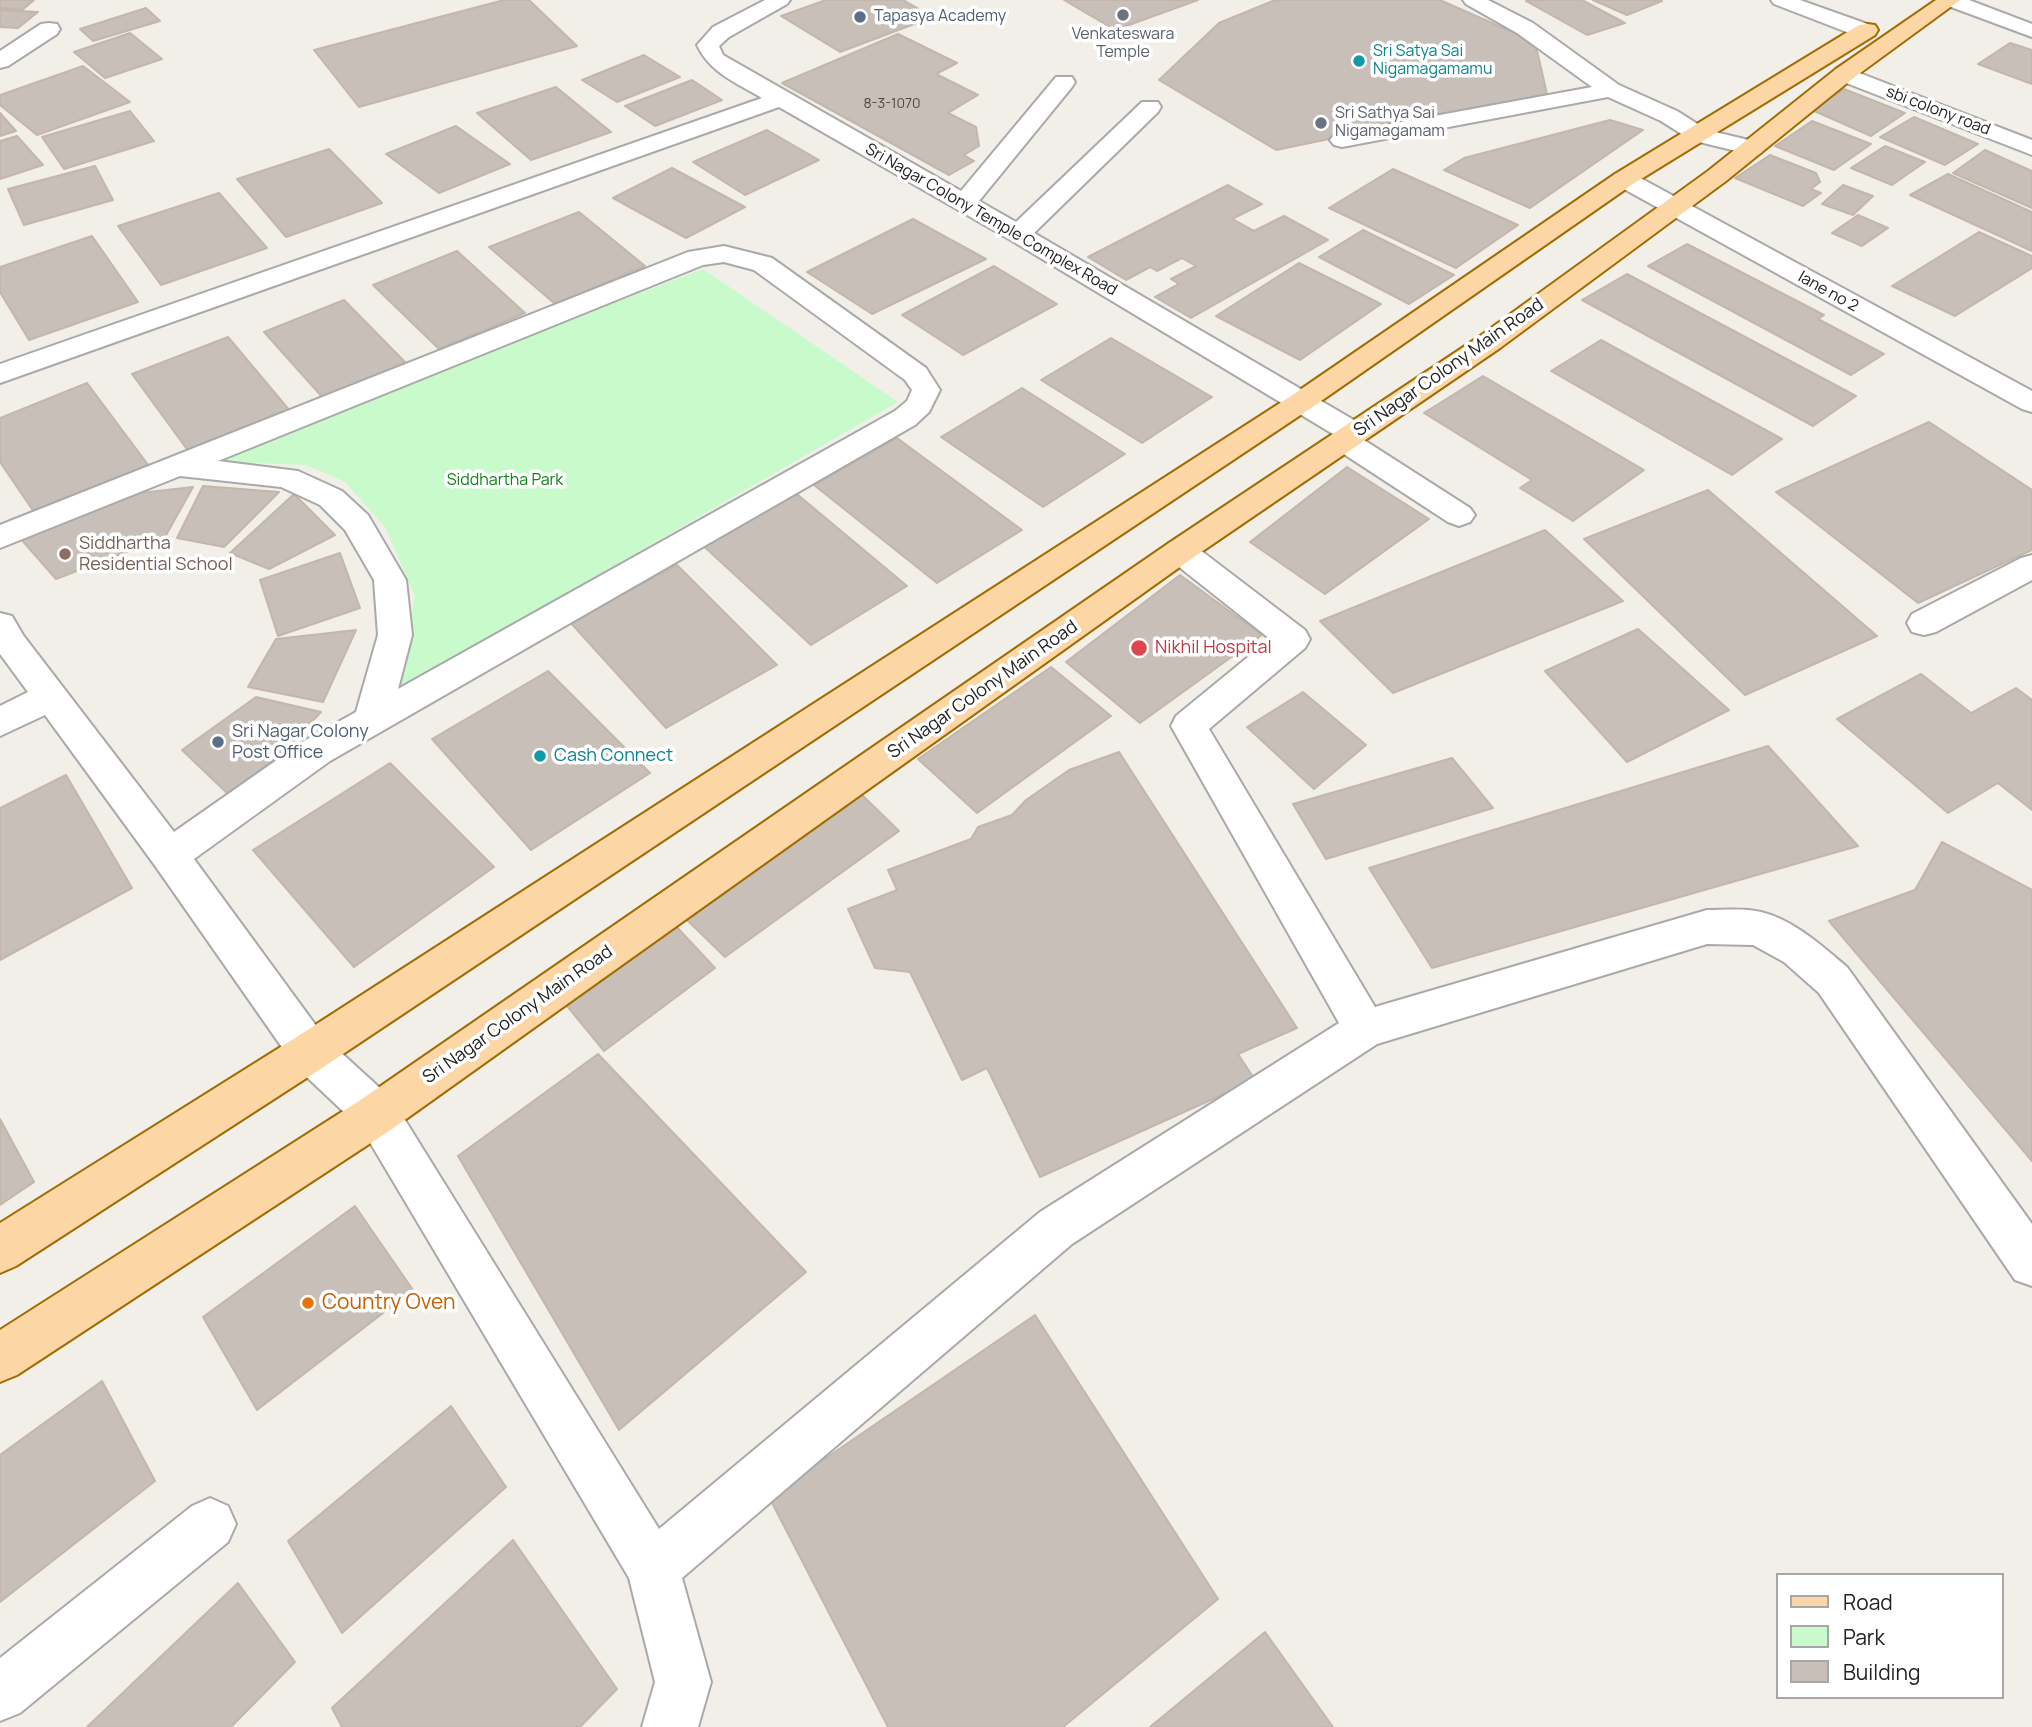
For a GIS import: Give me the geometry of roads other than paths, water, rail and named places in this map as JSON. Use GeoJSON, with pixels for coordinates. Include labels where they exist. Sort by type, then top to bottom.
{"type":"FeatureCollection","features":[{"type":"Feature","properties":{"kind":"main road"},"geometry":{"type":"LineString","coordinates":[[0,1251],[310,1052],[1301,402],[1624,179],[1699,135],[1912,0]]}},
{"type":"Feature","properties":{"kind":"main road","name":"Sri Nagar Colony Main Road"},"geometry":{"type":"LineString","coordinates":[[0,1358],[377,1115],[1180,551],[1490,342],[1674,208],[1844,74],[1950,0]]}},
{"type":"Feature","properties":{"kind":"street","name":"Sri Nagar Colony Temple Complex Road"},"geometry":{"type":"LineString","coordinates":[[779,0],[720,32],[708,45],[714,58],[1301,402],[1459,515]]}},
{"type":"Feature","properties":{"kind":"street"},"geometry":{"type":"LineString","coordinates":[[1473,0],[1525,28],[1611,90],[1669,116],[1699,135],[1753,148]]}},
{"type":"Feature","properties":{"kind":"street"},"geometry":{"type":"LineString","coordinates":[[1782,0],[1865,31]]}},
{"type":"Feature","properties":{"kind":"street"},"geometry":{"type":"LineString","coordinates":[[1950,0],[2032,31]]}},
{"type":"Feature","properties":{"kind":"street"},"geometry":{"type":"LineString","coordinates":[[0,61],[49,29]]}},
{"type":"Feature","properties":{"kind":"street","name":"sbi colony road"},"geometry":{"type":"LineString","coordinates":[[1844,74],[2032,148]]}},
{"type":"Feature","properties":{"kind":"street"},"geometry":{"type":"LineString","coordinates":[[964,203],[1064,82]]}},
{"type":"Feature","properties":{"kind":"street"},"geometry":{"type":"LineString","coordinates":[[1342,139],[1611,90]]}},
{"type":"Feature","properties":{"kind":"street"},"geometry":{"type":"LineString","coordinates":[[0,374],[780,99]]}},
{"type":"Feature","properties":{"kind":"street"},"geometry":{"type":"LineString","coordinates":[[1018,234],[1150,107]]}},
{"type":"Feature","properties":{"kind":"street","name":"lane no 2"},"geometry":{"type":"LineString","coordinates":[[1624,179],[2032,403]]}},
{"type":"Feature","properties":{"kind":"street"},"geometry":{"type":"LineString","coordinates":[[0,537],[697,258],[724,254],[763,264],[916,374],[926,390],[919,406],[905,418],[317,751],[170,856]]}},
{"type":"Feature","properties":{"kind":"street"},"geometry":{"type":"LineString","coordinates":[[177,466],[287,478],[331,498],[357,523],[390,580],[395,635],[372,719]]}},
{"type":"Feature","properties":{"kind":"street"},"geometry":{"type":"LineString","coordinates":[[1180,551],[1293,639],[1189,726],[1366,1029]]}},
{"type":"Feature","properties":{"kind":"street"},"geometry":{"type":"LineString","coordinates":[[1924,623],[2032,566]]}},
{"type":"Feature","properties":{"kind":"street"},"geometry":{"type":"LineString","coordinates":[[4,640],[170,856],[310,1052],[377,1115],[489,1303],[653,1568],[683,1682],[670,1727]]}},
{"type":"Feature","properties":{"kind":"street"},"geometry":{"type":"LineString","coordinates":[[0,722],[50,697]]}},
{"type":"Feature","properties":{"kind":"street"},"geometry":{"type":"LineString","coordinates":[[653,1568],[1056,1228],[1366,1029],[1707,927],[1759,928],[1798,950],[1833,980],[2032,1263]]}},
{"type":"Feature","properties":{"kind":"street"},"geometry":{"type":"LineString","coordinates":[[0,1693],[210,1524]]}},
{"type":"Feature","properties":{"kind":"place","name":"Venkateswara Temple"},"geometry":{"type":"Point","coordinates":[1123,15]}},
{"type":"Feature","properties":{"kind":"place","name":"Tapasya Academy"},"geometry":{"type":"Point","coordinates":[860,17]}},
{"type":"Feature","properties":{"kind":"place","name":"Sri Satya Sai Nigamagamamu"},"geometry":{"type":"Point","coordinates":[1359,61]}},
{"type":"Feature","properties":{"kind":"place","name":"Sri Sathya Sai Nigamagamam"},"geometry":{"type":"Point","coordinates":[1321,123]}},
{"type":"Feature","properties":{"kind":"place","name":"Siddhartha Residential School"},"geometry":{"type":"Point","coordinates":[65,554]}},
{"type":"Feature","properties":{"kind":"place","name":"Nikhil Hospital"},"geometry":{"type":"Point","coordinates":[1139,648]}},
{"type":"Feature","properties":{"kind":"place","name":"Sri Nagar Colony Post Office"},"geometry":{"type":"Point","coordinates":[218,742]}},
{"type":"Feature","properties":{"kind":"place","name":"Cash Connect"},"geometry":{"type":"Point","coordinates":[540,756]}},
{"type":"Feature","properties":{"kind":"place","name":"Country Oven"},"geometry":{"type":"Point","coordinates":[308,1303]}},
{"type":"Feature","properties":{"kind":"park label","name":"Siddhartha Park"},"geometry":{"type":"Point","coordinates":[505,481]}}]}
